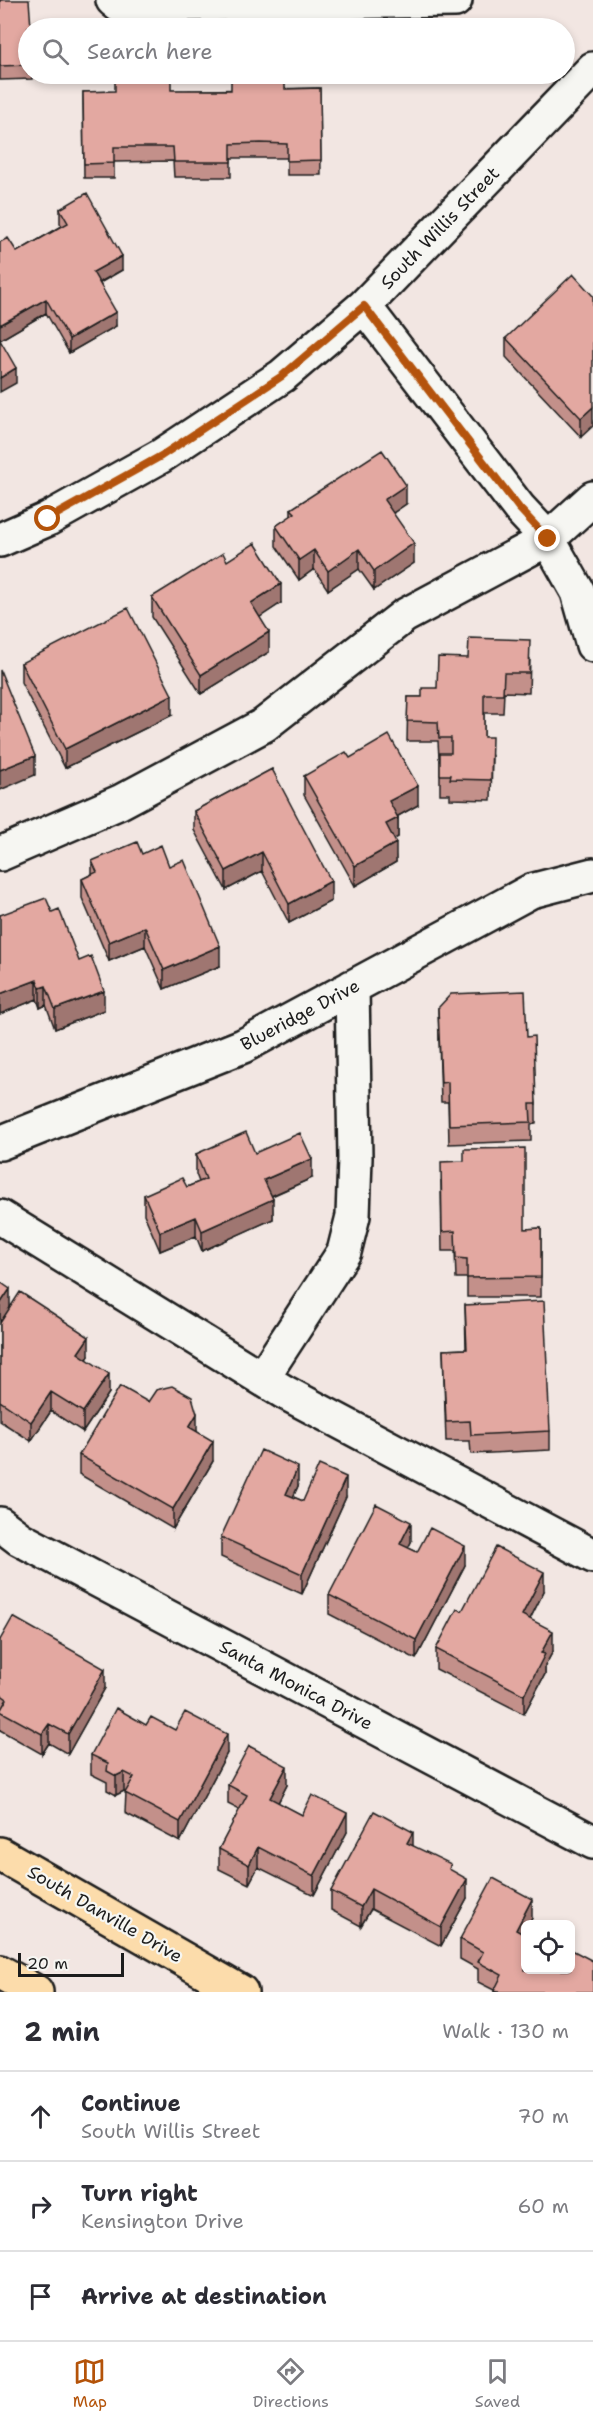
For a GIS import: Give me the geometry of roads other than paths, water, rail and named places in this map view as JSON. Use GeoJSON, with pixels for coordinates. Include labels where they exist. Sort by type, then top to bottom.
{"type":"FeatureCollection","features":[{"type":"Feature","properties":{"kind":"main road","name":"South Danville Drive"},"geometry":{"type":"LineString","coordinates":[[0,1854],[241,1992]]}},
{"type":"Feature","properties":{"kind":"main road"},"geometry":{"type":"LineString","coordinates":[[0,1972],[36,1992]]}},
{"type":"Feature","properties":{"kind":"street"},"geometry":{"type":"LineString","coordinates":[[113,0],[119,5],[454,0]]}},
{"type":"Feature","properties":{"kind":"street","name":"South Willis Street"},"geometry":{"type":"LineString","coordinates":[[0,540],[48,519],[161,456],[282,376],[364,306],[593,69]]}},
{"type":"Feature","properties":{"kind":"street"},"geometry":{"type":"LineString","coordinates":[[364,306],[519,508],[548,539],[578,592],[593,645]]}},
{"type":"Feature","properties":{"kind":"street"},"geometry":{"type":"LineString","coordinates":[[0,854],[120,802],[264,725],[404,616],[548,539],[593,498]]}},
{"type":"Feature","properties":{"kind":"street","name":"Blueridge Drive"},"geometry":{"type":"LineString","coordinates":[[0,1143],[243,1046],[531,891],[593,875]]}},
{"type":"Feature","properties":{"kind":"street"},"geometry":{"type":"LineString","coordinates":[[262,1378],[344,1252],[353,1216],[352,987]]}},
{"type":"Feature","properties":{"kind":"street"},"geometry":{"type":"LineString","coordinates":[[0,1217],[262,1378],[593,1556]]}},
{"type":"Feature","properties":{"kind":"street","name":"Santa Monica Drive"},"geometry":{"type":"LineString","coordinates":[[0,1524],[30,1544],[593,1842]]}}]}
